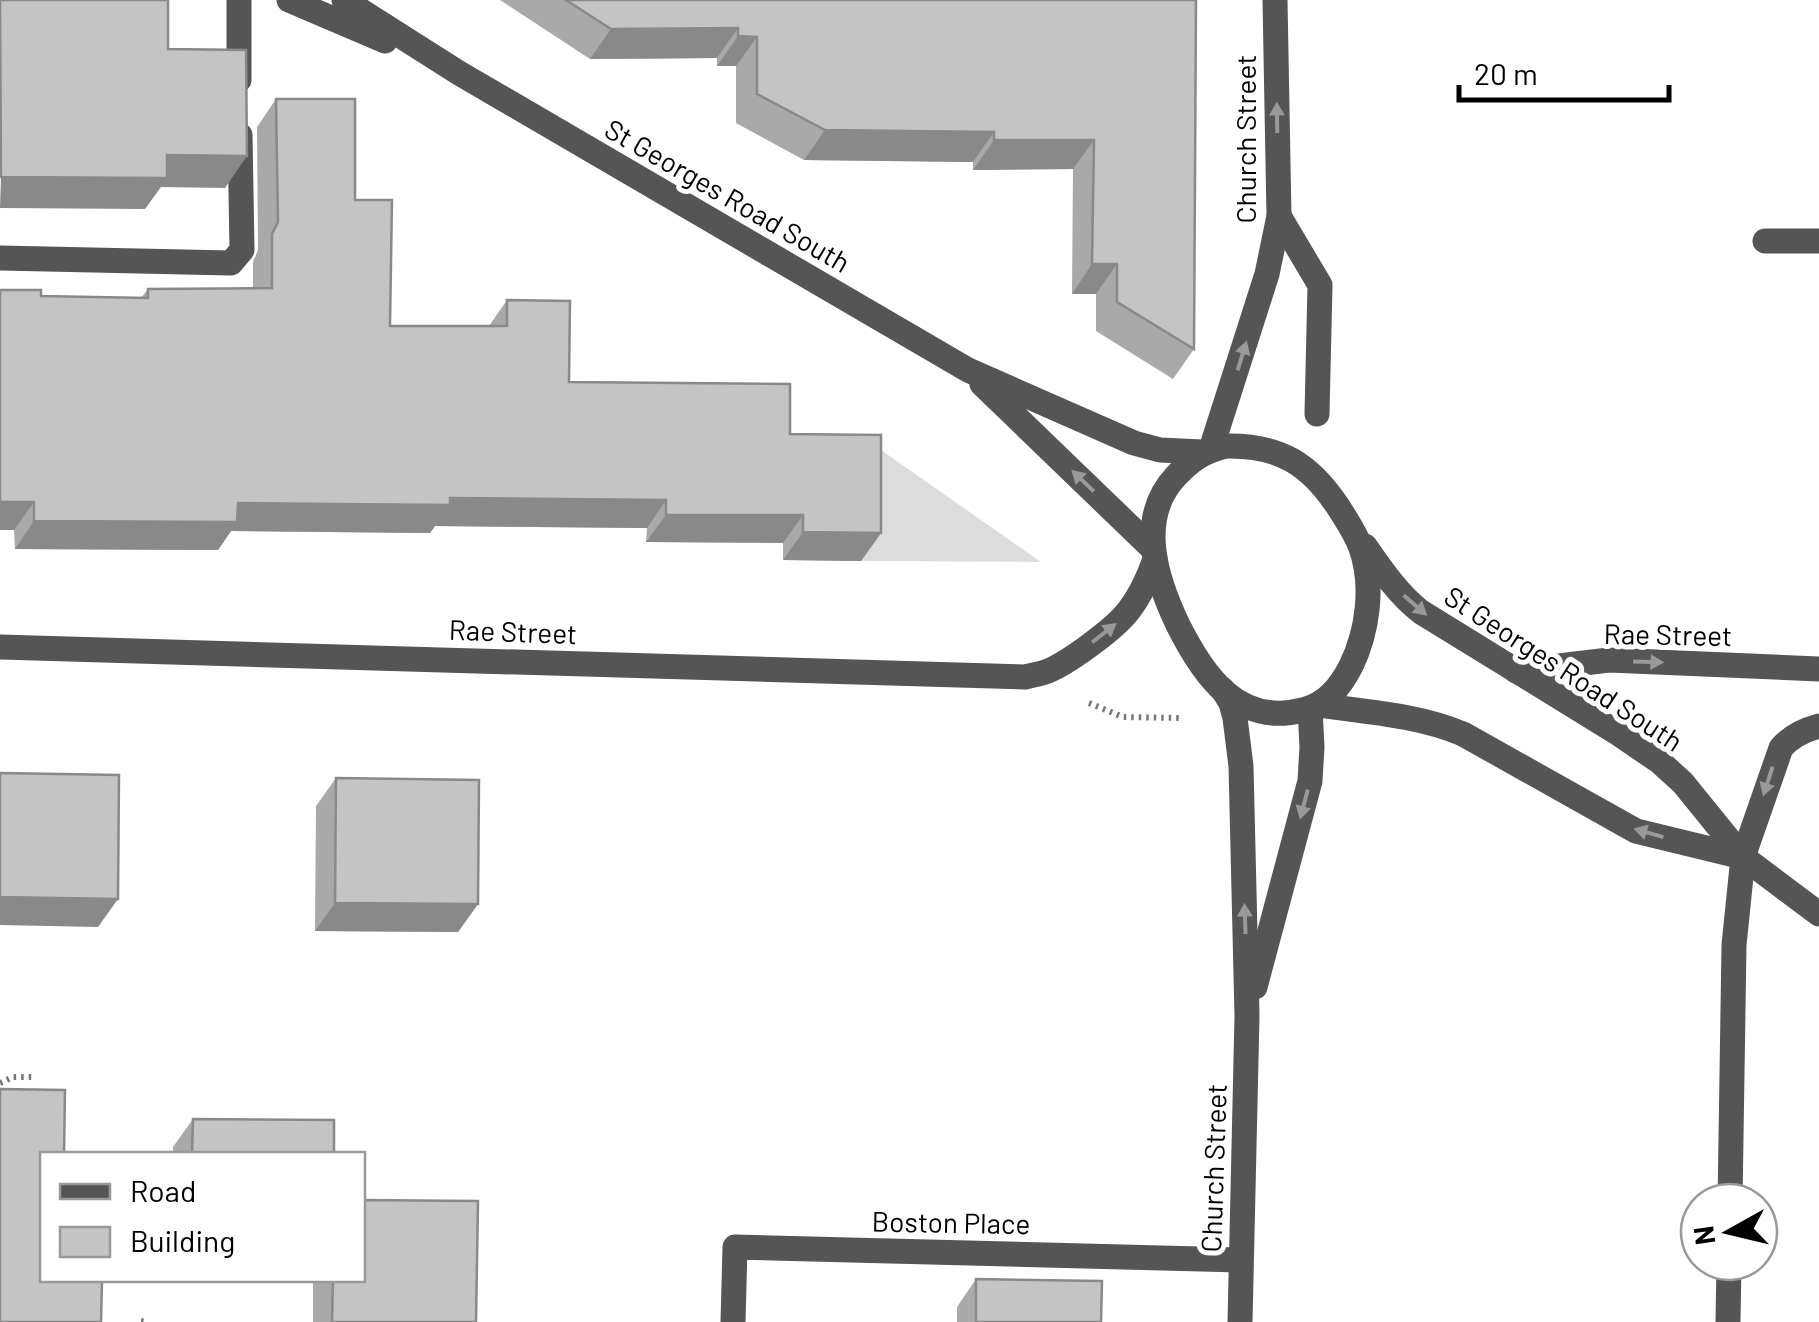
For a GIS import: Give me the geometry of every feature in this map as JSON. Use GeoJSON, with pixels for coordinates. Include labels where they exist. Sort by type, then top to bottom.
{"type":"FeatureCollection","features":[{"type":"Feature","properties":{"kind":"street"},"geometry":{"type":"LineString","coordinates":[[0,258],[230,263],[242,250],[239,0]]}},
{"type":"Feature","properties":{"kind":"street","name":"St Georges Road South"},"geometry":{"type":"LineString","coordinates":[[289,0],[459,72]]}},
{"type":"Feature","properties":{"kind":"street","name":"St Georges Road South"},"geometry":{"type":"LineString","coordinates":[[344,0],[459,72],[968,370],[1134,443],[1160,450],[1207,451]]}},
{"type":"Feature","properties":{"kind":"street","name":"Church Street"},"geometry":{"type":"LineString","coordinates":[[1207,451],[1267,274],[1279,216],[1275,2]]}},
{"type":"Feature","properties":{"kind":"street"},"geometry":{"type":"LineString","coordinates":[[1279,216],[1320,285],[1318,414]]}},
{"type":"Feature","properties":{"kind":"street"},"geometry":{"type":"LineString","coordinates":[[1765,241],[1819,241]]}},
{"type":"Feature","properties":{"kind":"street","name":"St Georges Road South"},"geometry":{"type":"LineString","coordinates":[[968,370],[1154,554]]}},
{"type":"Feature","properties":{"kind":"street"},"geometry":{"type":"LineString","coordinates":[[1226,446],[1260,448],[1306,468],[1328,492],[1362,550],[1368,604],[1361,640],[1343,680],[1328,699],[1314,706],[1282,714],[1244,705],[1208,677],[1193,656],[1165,598],[1154,554],[1153,521],[1170,482],[1207,451],[1226,446]]}},
{"type":"Feature","properties":{"kind":"street","name":"St Georges Road South"},"geometry":{"type":"LineString","coordinates":[[1352,530],[1410,604],[1660,762],[1683,783],[1743,856],[1819,914]]}},
{"type":"Feature","properties":{"kind":"street","name":"Rae Street"},"geometry":{"type":"LineString","coordinates":[[0,647],[1025,676],[1048,672],[1116,624],[1142,589],[1154,554]]}},
{"type":"Feature","properties":{"kind":"street","name":"Rae Street"},"geometry":{"type":"LineString","coordinates":[[1516,671],[1609,660],[1819,669]]}},
{"type":"Feature","properties":{"kind":"street","name":"Church Street"},"geometry":{"type":"LineString","coordinates":[[1222,688],[1235,718],[1240,766],[1248,1016],[1240,1322]]}},
{"type":"Feature","properties":{"kind":"street","name":"St Georges Road South"},"geometry":{"type":"LineString","coordinates":[[1314,706],[1440,725],[1636,830],[1743,856]]}},
{"type":"Feature","properties":{"kind":"street","name":"Church Street"},"geometry":{"type":"LineString","coordinates":[[1248,1016],[1310,781],[1314,706]]}},
{"type":"Feature","properties":{"kind":"street"},"geometry":{"type":"LineString","coordinates":[[1730,1182],[1734,945],[1743,856],[1781,748],[1799,734],[1819,726]]}},
{"type":"Feature","properties":{"kind":"street","name":"Boston Place"},"geometry":{"type":"LineString","coordinates":[[733,1322],[735,1248],[1240,1260]]}},
{"type":"Feature","properties":{"kind":"street"},"geometry":{"type":"LineString","coordinates":[[1728,1322],[1729,1282]]}},
{"type":"Feature","properties":{"kind":"path"},"geometry":{"type":"LineString","coordinates":[[1025,676],[1123,717],[1196,718],[1222,688]]}},
{"type":"Feature","properties":{"kind":"path"},"geometry":{"type":"LineString","coordinates":[[0,1083],[14,1077],[34,1077]]}},
{"type":"Feature","properties":{"kind":"shaded area"},"geometry":{"type":"Polygon","coordinates":[[[861,436],[1041,562],[861,561],[861,436]]]}},
{"type":"Feature","properties":{"kind":"building"},"geometry":{"type":"Polygon","coordinates":[[[0,0],[168,0],[168,49],[246,50],[247,156],[167,155],[167,178],[1,177],[0,0]]]}},
{"type":"Feature","properties":{"kind":"building"},"geometry":{"type":"Polygon","coordinates":[[[566,0],[1196,0],[1194,349],[1117,302],[1117,264],[1092,264],[1094,140],[994,140],[994,132],[825,130],[757,94],[757,37],[738,36],[738,28],[611,29],[566,0]]]}},
{"type":"Feature","properties":{"kind":"building"},"geometry":{"type":"Polygon","coordinates":[[[276,99],[355,99],[355,200],[392,200],[390,326],[507,326],[507,300],[570,301],[569,382],[790,384],[790,434],[881,435],[881,533],[803,532],[803,515],[666,515],[666,500],[450,498],[450,505],[238,503],[237,522],[34,521],[34,502],[0,502],[0,290],[41,290],[41,296],[148,298],[148,289],[272,288],[272,234],[278,222],[276,99]]]}},
{"type":"Feature","properties":{"kind":"building"},"geometry":{"type":"Polygon","coordinates":[[[0,773],[119,775],[118,899],[0,897],[0,773]]]}},
{"type":"Feature","properties":{"kind":"building"},"geometry":{"type":"Polygon","coordinates":[[[336,778],[479,780],[478,904],[335,903],[336,778]]]}},
{"type":"Feature","properties":{"kind":"building"},"geometry":{"type":"Polygon","coordinates":[[[0,1089],[65,1090],[64,1152],[40,1152],[40,1282],[102,1282],[101,1322],[0,1322],[0,1089]]]}},
{"type":"Feature","properties":{"kind":"building"},"geometry":{"type":"Polygon","coordinates":[[[193,1119],[334,1120],[334,1152],[192,1152],[193,1119]]]}},
{"type":"Feature","properties":{"kind":"building"},"geometry":{"type":"Polygon","coordinates":[[[365,1200],[478,1201],[476,1322],[332,1322],[333,1282],[365,1282],[365,1200]]]}},
{"type":"Feature","properties":{"kind":"building"},"geometry":{"type":"Polygon","coordinates":[[[976,1279],[1102,1281],[1101,1322],[976,1322],[976,1279]]]}}]}
